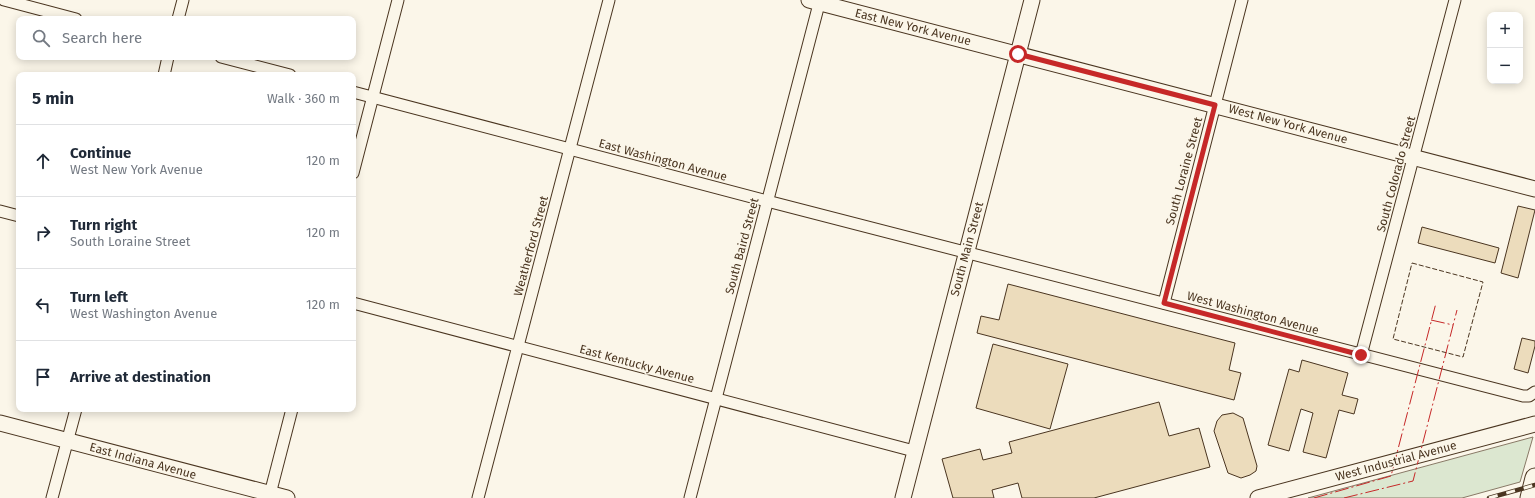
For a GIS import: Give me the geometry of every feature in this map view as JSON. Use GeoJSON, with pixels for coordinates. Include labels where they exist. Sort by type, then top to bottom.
{"type":"FeatureCollection","features":[{"type":"Feature","properties":{"kind":"highway"},"geometry":{"type":"LineString","coordinates":[[1530,498],[1535,478]]}},
{"type":"Feature","properties":{"kind":"street"},"geometry":{"type":"LineString","coordinates":[[4,0],[65,16]]}},
{"type":"Feature","properties":{"kind":"street"},"geometry":{"type":"LineString","coordinates":[[179,16],[183,0]]}},
{"type":"Feature","properties":{"kind":"street"},"geometry":{"type":"LineString","coordinates":[[356,162],[398,0]]}},
{"type":"Feature","properties":{"kind":"street","name":"Weatherford Street"},"geometry":{"type":"LineString","coordinates":[[478,498],[519,347],[609,0]]}},
{"type":"Feature","properties":{"kind":"street","name":"South Main Street"},"geometry":{"type":"LineString","coordinates":[[903,498],[1032,0]]}},
{"type":"Feature","properties":{"kind":"street","name":"South Loraine Street"},"geometry":{"type":"LineString","coordinates":[[1164,303],[1242,0]]}},
{"type":"Feature","properties":{"kind":"street","name":"South Colorado Street"},"geometry":{"type":"LineString","coordinates":[[1361,355],[1454,0]]}},
{"type":"Feature","properties":{"kind":"street","name":"East New York Avenue"},"geometry":{"type":"LineString","coordinates":[[816,1],[1018,54]]}},
{"type":"Feature","properties":{"kind":"street","name":"South Baird Street"},"geometry":{"type":"LineString","coordinates":[[690,498],[768,201],[816,1]]}},
{"type":"Feature","properties":{"kind":"street","name":"West New York Avenue"},"geometry":{"type":"LineString","coordinates":[[1018,54],[1535,189]]}},
{"type":"Feature","properties":{"kind":"street"},"geometry":{"type":"LineString","coordinates":[[165,72],[167,60]]}},
{"type":"Feature","properties":{"kind":"street"},"geometry":{"type":"LineString","coordinates":[[232,60],[278,72]]}},
{"type":"Feature","properties":{"kind":"street","name":"East Washington Avenue"},"geometry":{"type":"LineString","coordinates":[[356,93],[966,252]]}},
{"type":"Feature","properties":{"kind":"street"},"geometry":{"type":"LineString","coordinates":[[0,211],[16,215]]}},
{"type":"Feature","properties":{"kind":"street","name":"West Washington Avenue"},"geometry":{"type":"LineString","coordinates":[[966,252],[1523,396],[1534,394]]}},
{"type":"Feature","properties":{"kind":"street","name":"East Kentucky Avenue"},"geometry":{"type":"LineString","coordinates":[[356,304],[914,451]]}},
{"type":"Feature","properties":{"kind":"street"},"geometry":{"type":"LineString","coordinates":[[52,498],[75,412]]}},
{"type":"Feature","properties":{"kind":"street"},"geometry":{"type":"LineString","coordinates":[[269,496],[291,412]]}},
{"type":"Feature","properties":{"kind":"street","name":"East Indiana Avenue"},"geometry":{"type":"LineString","coordinates":[[0,423],[269,496],[287,498]]}},
{"type":"Feature","properties":{"kind":"street","name":"West Industrial Avenue"},"geometry":{"type":"LineString","coordinates":[[1258,498],[1534,424]]}},
{"type":"Feature","properties":{"kind":"green space"},"geometry":{"type":"Polygon","coordinates":[[[1533,437],[1520,482],[1462,498],[1308,498],[1533,437]]]}},
{"type":"Feature","properties":{"kind":"building"},"geometry":{"type":"Polygon","coordinates":[[[1518,206],[1535,210],[1518,278],[1501,273],[1518,206]]]}},
{"type":"Feature","properties":{"kind":"building"},"geometry":{"type":"Polygon","coordinates":[[[1422,227],[1499,248],[1495,263],[1418,243],[1422,227]]]}},
{"type":"Feature","properties":{"kind":"building"},"geometry":{"type":"Polygon","coordinates":[[[1008,284],[1235,343],[1229,370],[1241,373],[1234,400],[977,333],[981,316],[999,320],[1008,284]]]}},
{"type":"Feature","properties":{"kind":"building"},"geometry":{"type":"Polygon","coordinates":[[[1522,338],[1535,341],[1528,373],[1514,369],[1522,338]]]}},
{"type":"Feature","properties":{"kind":"building"},"geometry":{"type":"Polygon","coordinates":[[[993,344],[1068,364],[1050,429],[976,408],[993,344]]]}},
{"type":"Feature","properties":{"kind":"building"},"geometry":{"type":"Polygon","coordinates":[[[1302,360],[1348,373],[1342,395],[1358,399],[1354,414],[1339,410],[1326,458],[1303,452],[1313,413],[1301,409],[1289,451],[1268,445],[1289,369],[1299,372],[1302,360]]]}},
{"type":"Feature","properties":{"kind":"building"},"geometry":{"type":"Polygon","coordinates":[[[1159,402],[1169,436],[1199,428],[1210,467],[1094,498],[1022,498],[1018,483],[992,490],[994,498],[953,498],[942,459],[980,449],[983,460],[1012,453],[1009,442],[1159,402]]]}},
{"type":"Feature","properties":{"kind":"building"},"geometry":{"type":"Polygon","coordinates":[[[1233,413],[1243,418],[1257,466],[1256,471],[1241,478],[1228,473],[1214,431],[1217,421],[1222,415],[1233,413]]]}},
{"type":"Feature","properties":{"kind":"railway"},"geometry":{"type":"LineString","coordinates":[[1489,498],[1535,485]]}},
{"type":"Feature","properties":{"kind":"fence"},"geometry":{"type":"LineString","coordinates":[[1412,263],[1483,282],[1463,357],[1393,339],[1412,263]]}},
{"type":"Feature","properties":{"kind":"power"},"geometry":{"type":"LineString","coordinates":[[1314,498],[1391,476],[1436,303]]}},
{"type":"Feature","properties":{"kind":"power"},"geometry":{"type":"LineString","coordinates":[[1344,498],[1413,481],[1457,310]]}},
{"type":"Feature","properties":{"kind":"power"},"geometry":{"type":"LineString","coordinates":[[1431,320],[1453,325]]}},
{"type":"Feature","properties":{"kind":"route"},"geometry":{"type":"LineString","coordinates":[[1018,54],[1215,105],[1171,271],[1164,303],[1361,355]]}}]}
